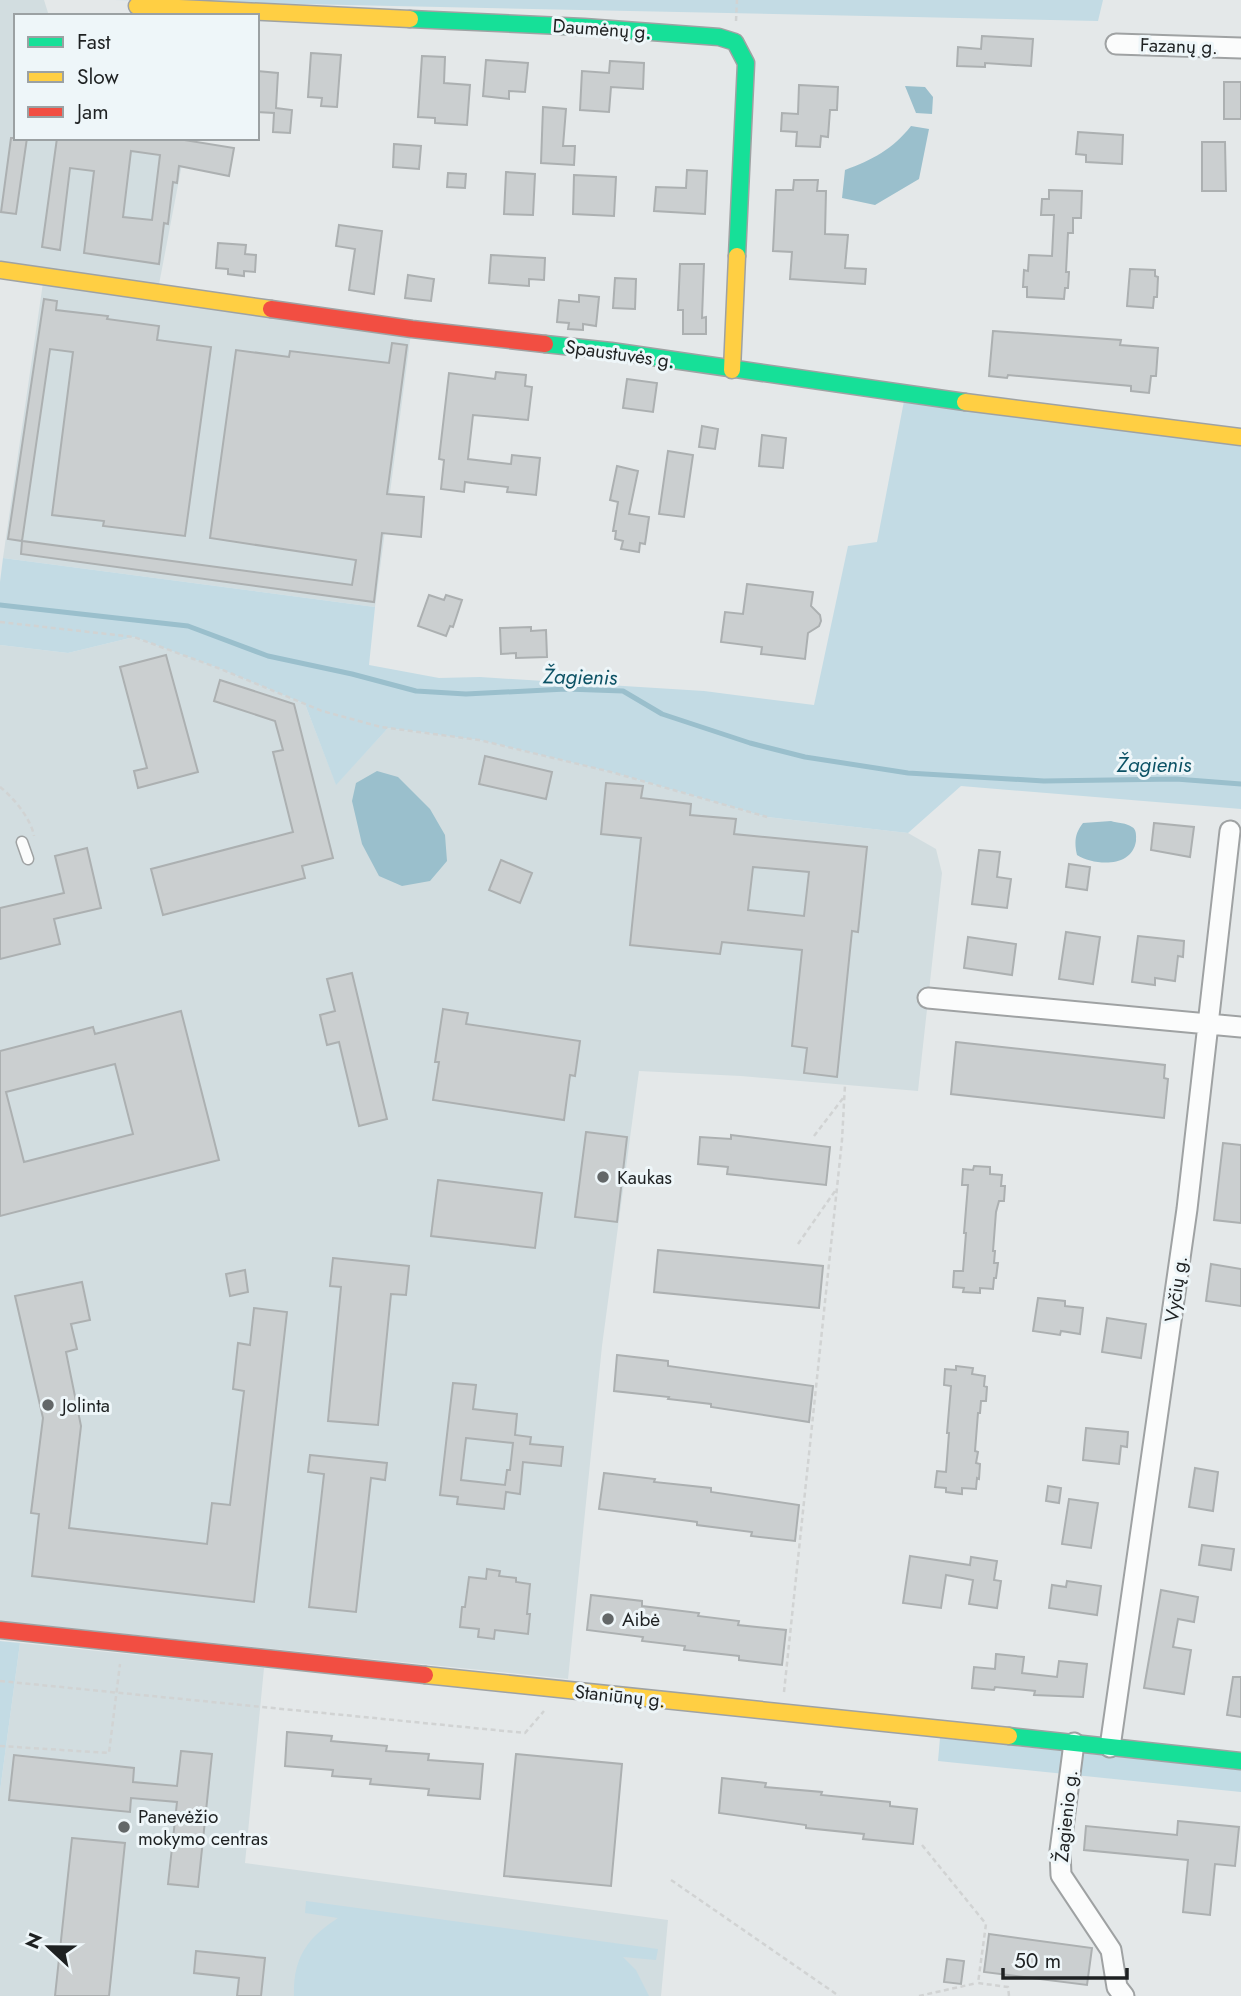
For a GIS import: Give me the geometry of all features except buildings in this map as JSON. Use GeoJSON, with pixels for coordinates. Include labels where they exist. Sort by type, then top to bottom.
{"type":"FeatureCollection","features":[{"type":"Feature","properties":{"kind":"street","name":"Daumėnų g."},"geometry":{"type":"LineString","coordinates":[[136,6],[584,27],[719,37],[736,42],[746,63],[732,370]]}},
{"type":"Feature","properties":{"kind":"street","name":"Fazanų g."},"geometry":{"type":"LineString","coordinates":[[1116,44],[1241,48]]}},
{"type":"Feature","properties":{"kind":"street","name":"Spaustuvės g."},"geometry":{"type":"LineString","coordinates":[[0,270],[412,329],[611,351],[732,370],[1241,437]]}},
{"type":"Feature","properties":{"kind":"street","name":"Vyčių g."},"geometry":{"type":"LineString","coordinates":[[1110,1747],[1186,1222],[1230,831]]}},
{"type":"Feature","properties":{"kind":"street"},"geometry":{"type":"LineString","coordinates":[[928,998],[1241,1027]]}},
{"type":"Feature","properties":{"kind":"street","name":"Staniūnų g."},"geometry":{"type":"LineString","coordinates":[[0,1630],[1241,1760]]}},
{"type":"Feature","properties":{"kind":"street","name":"Žagienio g."},"geometry":{"type":"LineString","coordinates":[[1074,1743],[1060,1851],[1061,1875],[1111,1950],[1117,1987],[1124,1996]]}},
{"type":"Feature","properties":{"kind":"lane"},"geometry":{"type":"LineString","coordinates":[[22,842],[28,859]]}},
{"type":"Feature","properties":{"kind":"path"},"geometry":{"type":"LineString","coordinates":[[0,622],[134,637],[218,667],[322,711],[381,727],[479,740],[611,772],[766,817]]}},
{"type":"Feature","properties":{"kind":"path"},"geometry":{"type":"LineString","coordinates":[[0,787],[10,795],[33,829],[34,839]]}},
{"type":"Feature","properties":{"kind":"path"},"geometry":{"type":"LineString","coordinates":[[782,1713],[842,1140],[845,1085]]}},
{"type":"Feature","properties":{"kind":"path"},"geometry":{"type":"LineString","coordinates":[[814,1136],[844,1097]]}},
{"type":"Feature","properties":{"kind":"path"},"geometry":{"type":"LineString","coordinates":[[798,1244],[836,1188]]}},
{"type":"Feature","properties":{"kind":"path"},"geometry":{"type":"LineString","coordinates":[[0,1746],[109,1753],[122,1643]]}},
{"type":"Feature","properties":{"kind":"path"},"geometry":{"type":"LineString","coordinates":[[0,1681],[525,1733],[563,1690]]}},
{"type":"Feature","properties":{"kind":"path"},"geometry":{"type":"LineString","coordinates":[[922,1845],[986,1924],[978,1983]]}},
{"type":"Feature","properties":{"kind":"path"},"geometry":{"type":"LineString","coordinates":[[671,1880],[839,1996]]}},
{"type":"Feature","properties":{"kind":"path"},"geometry":{"type":"LineString","coordinates":[[919,1996],[978,1983],[1008,1987],[1009,1996]]}},
{"type":"Feature","properties":{"kind":"shaded area"},"geometry":{"type":"Polygon","coordinates":[[[0,0],[44,0],[48,14],[14,14],[14,140],[187,140],[156,300],[411,333],[375,607],[3,558],[45,269],[0,262],[0,0]]]}},
{"type":"Feature","properties":{"kind":"shaded area"},"geometry":{"type":"Polygon","coordinates":[[[115,0],[1103,0],[1098,21],[115,0]]]}},
{"type":"Feature","properties":{"kind":"shaded area"},"geometry":{"type":"Polygon","coordinates":[[[905,86],[925,87],[933,97],[932,114],[916,113],[905,86]]]}},
{"type":"Feature","properties":{"kind":"shaded area"},"geometry":{"type":"Polygon","coordinates":[[[911,126],[929,129],[919,179],[875,205],[842,198],[845,170],[881,153],[911,126]]]}},
{"type":"Feature","properties":{"kind":"shaded area"},"geometry":{"type":"Polygon","coordinates":[[[904,401],[1241,446],[1241,809],[961,786],[908,833],[767,817],[611,772],[479,740],[388,728],[336,785],[305,704],[134,637],[68,653],[0,645],[0,582],[3,558],[375,607],[369,665],[439,678],[480,677],[704,691],[814,705],[848,546],[877,542],[904,401]]]}},
{"type":"Feature","properties":{"kind":"shaded area"},"geometry":{"type":"Polygon","coordinates":[[[134,637],[305,704],[336,784],[388,728],[479,740],[611,772],[767,817],[908,833],[936,849],[942,873],[918,1091],[741,1076],[639,1071],[602,1346],[568,1679],[0,1621],[0,645],[68,653],[134,637]]]}},
{"type":"Feature","properties":{"kind":"shaded area"},"geometry":{"type":"Polygon","coordinates":[[[377,771],[398,777],[430,809],[445,835],[447,861],[430,881],[402,886],[379,876],[362,844],[352,801],[356,783],[377,771]]]}},
{"type":"Feature","properties":{"kind":"shaded area"},"geometry":{"type":"Polygon","coordinates":[[[1111,821],[1135,830],[1136,841],[1128,856],[1103,863],[1077,855],[1076,838],[1083,823],[1111,821]]]}},
{"type":"Feature","properties":{"kind":"shaded area"},"geometry":{"type":"Polygon","coordinates":[[[0,1641],[20,1643],[0,1791],[0,1641]]]}},
{"type":"Feature","properties":{"kind":"shaded area","name":"Panevėžio mokymo centras"},"geometry":{"type":"Polygon","coordinates":[[[20,1643],[264,1668],[245,1863],[668,1920],[661,1996],[0,1996],[0,1791],[20,1643]]]}},
{"type":"Feature","properties":{"kind":"shaded area"},"geometry":{"type":"Polygon","coordinates":[[[940,1738],[1241,1770],[1241,1792],[938,1761],[940,1738]]]}},
{"type":"Feature","properties":{"kind":"shaded area"},"geometry":{"type":"Polygon","coordinates":[[[306,1901],[658,1949],[656,1960],[623,1957],[636,1970],[649,1996],[294,1996],[296,1971],[304,1950],[318,1933],[338,1918],[305,1913],[306,1901]]]}},
{"type":"Feature","properties":{"kind":"waterway","name":"Žagienis"},"geometry":{"type":"LineString","coordinates":[[0,605],[188,626],[268,656],[416,691],[466,694],[566,689],[623,691],[662,714],[750,743],[805,757],[908,773],[1044,781],[1176,779],[1241,784]]}},
{"type":"Feature","properties":{"kind":"traffic: fast"},"geometry":{"type":"LineString","coordinates":[[410,19],[584,27],[719,37],[735,42],[746,63],[737,256]]}},
{"type":"Feature","properties":{"kind":"traffic: fast"},"geometry":{"type":"LineString","coordinates":[[545,344],[965,402]]}},
{"type":"Feature","properties":{"kind":"traffic: fast"},"geometry":{"type":"LineString","coordinates":[[1009,1736],[1241,1761]]}},
{"type":"Feature","properties":{"kind":"traffic: slow"},"geometry":{"type":"LineString","coordinates":[[137,6],[410,19]]}},
{"type":"Feature","properties":{"kind":"traffic: slow"},"geometry":{"type":"LineString","coordinates":[[732,370],[737,256]]}},
{"type":"Feature","properties":{"kind":"traffic: slow"},"geometry":{"type":"LineString","coordinates":[[0,270],[271,309]]}},
{"type":"Feature","properties":{"kind":"traffic: slow"},"geometry":{"type":"LineString","coordinates":[[965,402],[1241,437]]}},
{"type":"Feature","properties":{"kind":"traffic: slow"},"geometry":{"type":"LineString","coordinates":[[425,1675],[1009,1736]]}},
{"type":"Feature","properties":{"kind":"traffic: jam"},"geometry":{"type":"LineString","coordinates":[[271,309],[545,344]]}},
{"type":"Feature","properties":{"kind":"traffic: jam"},"geometry":{"type":"LineString","coordinates":[[0,1630],[425,1675]]}},
{"type":"Feature","properties":{"kind":"place","name":"Kaukas"},"geometry":{"type":"Point","coordinates":[603,1177]}},
{"type":"Feature","properties":{"kind":"place","name":"Jolinta"},"geometry":{"type":"Point","coordinates":[48,1405]}},
{"type":"Feature","properties":{"kind":"place","name":"Aibė"},"geometry":{"type":"Point","coordinates":[608,1619]}},
{"type":"Feature","properties":{"kind":"place","name":"Panevėžio mokymo centras"},"geometry":{"type":"Point","coordinates":[124,1827]}}]}
